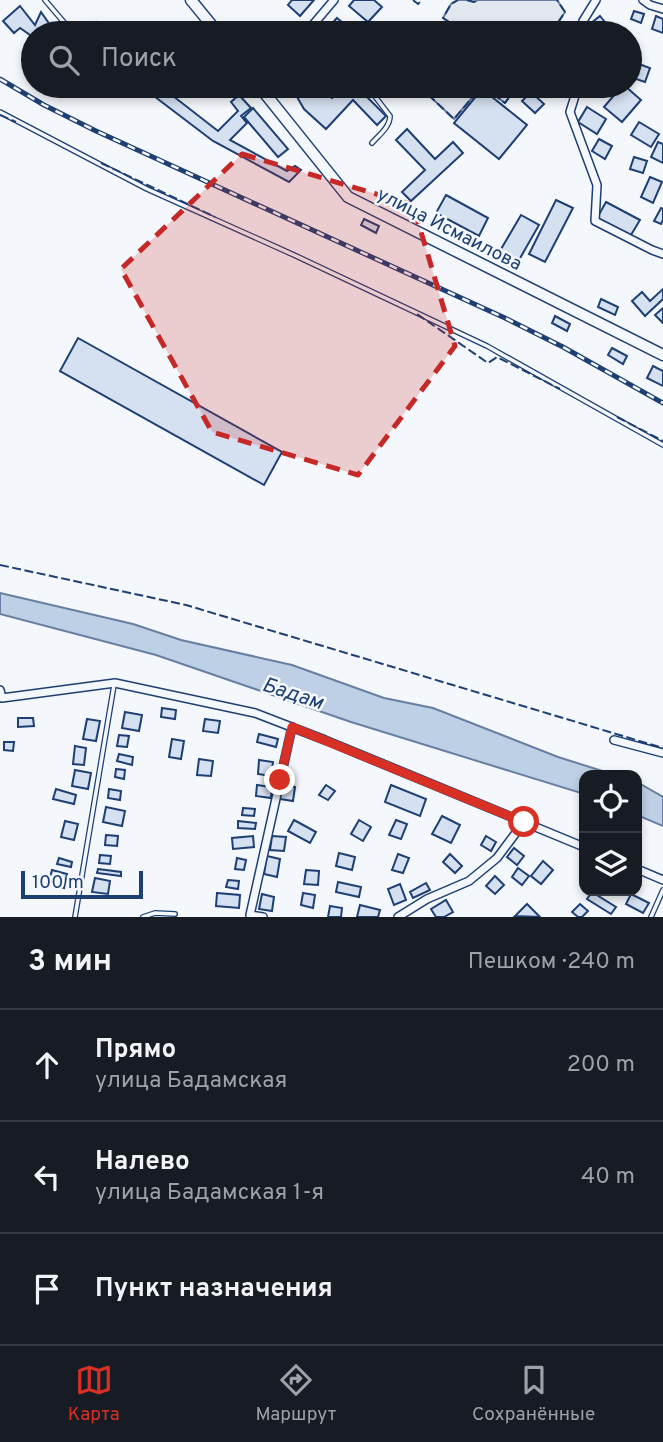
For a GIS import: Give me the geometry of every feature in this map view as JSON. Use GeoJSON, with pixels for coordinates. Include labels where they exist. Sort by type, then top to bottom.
{"type":"FeatureCollection","features":[{"type":"Feature","properties":{"kind":"main road"},"geometry":{"type":"LineString","coordinates":[[191,0],[205,21]]}},
{"type":"Feature","properties":{"kind":"main road","name":"улица Исмаилова"},"geometry":{"type":"LineString","coordinates":[[270,98],[348,197],[663,355]]}},
{"type":"Feature","properties":{"kind":"street"},"geometry":{"type":"LineString","coordinates":[[318,21],[334,0]]}},
{"type":"Feature","properties":{"kind":"street"},"geometry":{"type":"LineString","coordinates":[[583,21],[596,0]]}},
{"type":"Feature","properties":{"kind":"street"},"geometry":{"type":"LineString","coordinates":[[643,0],[663,9]]}},
{"type":"Feature","properties":{"kind":"street"},"geometry":{"type":"LineString","coordinates":[[574,98],[570,112],[597,185],[595,220],[663,254]]}},
{"type":"Feature","properties":{"kind":"street"},"geometry":{"type":"LineString","coordinates":[[1,698],[115,683],[255,713],[579,845]]}},
{"type":"Feature","properties":{"kind":"street"},"geometry":{"type":"LineString","coordinates":[[262,917],[250,915],[292,727]]}},
{"type":"Feature","properties":{"kind":"street"},"geometry":{"type":"LineString","coordinates":[[614,740],[663,753]]}},
{"type":"Feature","properties":{"kind":"street"},"geometry":{"type":"LineString","coordinates":[[398,917],[427,899],[469,881],[497,858],[524,822]]}},
{"type":"Feature","properties":{"kind":"street"},"geometry":{"type":"LineString","coordinates":[[642,871],[663,880]]}},
{"type":"Feature","properties":{"kind":"lane"},"geometry":{"type":"LineString","coordinates":[[45,0],[63,21]]}},
{"type":"Feature","properties":{"kind":"lane"},"geometry":{"type":"LineString","coordinates":[[372,143],[390,121],[390,116],[376,98]]}},
{"type":"Feature","properties":{"kind":"lane"},"geometry":{"type":"LineString","coordinates":[[0,112],[147,189],[486,346],[663,445]]}},
{"type":"Feature","properties":{"kind":"lane"},"geometry":{"type":"LineString","coordinates":[[75,917],[115,683]]}},
{"type":"Feature","properties":{"kind":"lane"},"geometry":{"type":"LineString","coordinates":[[651,917],[663,890]]}},
{"type":"Feature","properties":{"kind":"lane"},"geometry":{"type":"LineString","coordinates":[[143,917],[155,913],[175,914]]}},
{"type":"Feature","properties":{"kind":"highlighted area"},"geometry":{"type":"Polygon","coordinates":[[[242,154],[413,205],[455,346],[358,475],[212,432],[121,269],[242,154]]]}},
{"type":"Feature","properties":{"kind":"shaded area"},"geometry":{"type":"Polygon","coordinates":[[[458,0],[557,0],[565,12],[559,21],[447,21],[443,18],[451,4],[458,0]]]}},
{"type":"Feature","properties":{"kind":"shaded area"},"geometry":{"type":"Polygon","coordinates":[[[432,98],[472,98],[454,119],[432,98]]]}},
{"type":"Feature","properties":{"kind":"water","name":"Бадам"},"geometry":{"type":"Polygon","coordinates":[[[0,593],[133,624],[181,640],[292,665],[384,698],[433,708],[558,757],[599,770],[579,770],[579,792],[351,722],[156,655],[0,614],[0,593]]]}},
{"type":"Feature","properties":{"kind":"water"},"geometry":{"type":"Polygon","coordinates":[[[642,785],[663,797],[663,826],[642,817],[642,785]]]}},
{"type":"Feature","properties":{"kind":"building"},"geometry":{"type":"Polygon","coordinates":[[[292,0],[314,0],[300,16],[288,5],[292,0]]]}},
{"type":"Feature","properties":{"kind":"building"},"geometry":{"type":"Polygon","coordinates":[[[354,0],[374,0],[382,7],[367,21],[349,6],[354,0]]]}},
{"type":"Feature","properties":{"kind":"building"},"geometry":{"type":"Polygon","coordinates":[[[20,6],[32,21],[21,21],[21,29],[14,33],[3,21],[20,6]]]}},
{"type":"Feature","properties":{"kind":"building"},"geometry":{"type":"Polygon","coordinates":[[[634,11],[644,14],[642,21],[631,19],[634,11]]]}},
{"type":"Feature","properties":{"kind":"building"},"geometry":{"type":"Polygon","coordinates":[[[41,12],[47,21],[37,21],[41,12]]]}},
{"type":"Feature","properties":{"kind":"building"},"geometry":{"type":"Polygon","coordinates":[[[656,16],[663,19],[663,33],[652,29],[656,16]]]}},
{"type":"Feature","properties":{"kind":"building"},"geometry":{"type":"Polygon","coordinates":[[[642,65],[650,68],[645,82],[642,81],[642,65]]]}},
{"type":"Feature","properties":{"kind":"building"},"geometry":{"type":"Polygon","coordinates":[[[157,98],[176,98],[218,131],[238,111],[231,102],[236,98],[242,98],[251,108],[241,116],[247,123],[230,140],[287,171],[295,166],[301,170],[289,182],[213,141],[157,98]]]}},
{"type":"Feature","properties":{"kind":"building"},"geometry":{"type":"Polygon","coordinates":[[[298,98],[368,98],[386,116],[377,125],[353,100],[326,129],[304,109],[298,98]]]}},
{"type":"Feature","properties":{"kind":"building"},"geometry":{"type":"Polygon","coordinates":[[[475,98],[493,98],[527,125],[499,159],[454,123],[475,98]]]}},
{"type":"Feature","properties":{"kind":"building"},"geometry":{"type":"Polygon","coordinates":[[[525,98],[538,98],[544,104],[535,113],[522,101],[525,98]]]}},
{"type":"Feature","properties":{"kind":"building"},"geometry":{"type":"Polygon","coordinates":[[[612,98],[641,100],[622,122],[604,107],[612,98]]]}},
{"type":"Feature","properties":{"kind":"building"},"geometry":{"type":"Polygon","coordinates":[[[587,107],[606,119],[597,134],[578,122],[587,107]]]}},
{"type":"Feature","properties":{"kind":"building"},"geometry":{"type":"Polygon","coordinates":[[[253,108],[288,149],[278,157],[244,117],[253,108]]]}},
{"type":"Feature","properties":{"kind":"building"},"geometry":{"type":"Polygon","coordinates":[[[639,122],[659,134],[651,147],[631,135],[639,122]]]}},
{"type":"Feature","properties":{"kind":"building"},"geometry":{"type":"Polygon","coordinates":[[[407,129],[435,159],[453,142],[463,153],[411,201],[402,192],[425,170],[396,140],[407,129]]]}},
{"type":"Feature","properties":{"kind":"building"},"geometry":{"type":"Polygon","coordinates":[[[599,139],[612,146],[605,159],[592,151],[599,139]]]}},
{"type":"Feature","properties":{"kind":"building"},"geometry":{"type":"Polygon","coordinates":[[[658,142],[663,144],[663,163],[651,157],[658,142]]]}},
{"type":"Feature","properties":{"kind":"building"},"geometry":{"type":"Polygon","coordinates":[[[634,157],[647,161],[643,173],[630,169],[634,157]]]}},
{"type":"Feature","properties":{"kind":"building"},"geometry":{"type":"Polygon","coordinates":[[[650,177],[662,182],[653,203],[641,197],[650,177]]]}},
{"type":"Feature","properties":{"kind":"building"},"geometry":{"type":"Polygon","coordinates":[[[446,195],[488,218],[479,236],[436,213],[446,195]]]}},
{"type":"Feature","properties":{"kind":"building"},"geometry":{"type":"Polygon","coordinates":[[[556,200],[573,208],[545,262],[529,254],[556,200]]]}},
{"type":"Feature","properties":{"kind":"building"},"geometry":{"type":"Polygon","coordinates":[[[606,202],[640,220],[631,235],[597,218],[606,202]]]}},
{"type":"Feature","properties":{"kind":"building"},"geometry":{"type":"Polygon","coordinates":[[[661,208],[663,220],[661,224],[654,221],[661,208]]]}},
{"type":"Feature","properties":{"kind":"building"},"geometry":{"type":"Polygon","coordinates":[[[521,215],[539,225],[515,267],[497,256],[521,215]]]}},
{"type":"Feature","properties":{"kind":"building"},"geometry":{"type":"Polygon","coordinates":[[[364,219],[379,226],[376,233],[361,225],[364,219]]]}},
{"type":"Feature","properties":{"kind":"building"},"geometry":{"type":"Polygon","coordinates":[[[663,289],[663,299],[645,316],[632,301],[642,292],[650,301],[663,289]]]}},
{"type":"Feature","properties":{"kind":"building"},"geometry":{"type":"Polygon","coordinates":[[[601,299],[618,307],[615,315],[598,307],[601,299]]]}},
{"type":"Feature","properties":{"kind":"building"},"geometry":{"type":"Polygon","coordinates":[[[663,308],[663,323],[655,315],[663,308]]]}},
{"type":"Feature","properties":{"kind":"building"},"geometry":{"type":"Polygon","coordinates":[[[555,316],[570,324],[567,331],[552,323],[555,316]]]}},
{"type":"Feature","properties":{"kind":"building"},"geometry":{"type":"Polygon","coordinates":[[[78,338],[282,452],[264,485],[60,371],[78,338]]]}},
{"type":"Feature","properties":{"kind":"building"},"geometry":{"type":"Polygon","coordinates":[[[612,348],[627,356],[623,364],[608,355],[612,348]]]}},
{"type":"Feature","properties":{"kind":"building"},"geometry":{"type":"Polygon","coordinates":[[[653,366],[663,371],[663,386],[647,378],[653,366]]]}},
{"type":"Feature","properties":{"kind":"building"},"geometry":{"type":"Polygon","coordinates":[[[162,708],[176,710],[175,719],[161,717],[162,708]]]}},
{"type":"Feature","properties":{"kind":"building"},"geometry":{"type":"Polygon","coordinates":[[[125,712],[142,715],[139,731],[122,728],[125,712]]]}},
{"type":"Feature","properties":{"kind":"building"},"geometry":{"type":"Polygon","coordinates":[[[18,718],[33,718],[34,726],[18,727],[18,718]]]}},
{"type":"Feature","properties":{"kind":"building"},"geometry":{"type":"Polygon","coordinates":[[[87,719],[100,721],[96,741],[83,739],[87,719]]]}},
{"type":"Feature","properties":{"kind":"building"},"geometry":{"type":"Polygon","coordinates":[[[205,719],[220,721],[218,733],[203,731],[205,719]]]}},
{"type":"Feature","properties":{"kind":"building"},"geometry":{"type":"Polygon","coordinates":[[[259,734],[278,739],[276,747],[257,742],[259,734]]]}},
{"type":"Feature","properties":{"kind":"building"},"geometry":{"type":"Polygon","coordinates":[[[119,735],[129,736],[127,747],[117,746],[119,735]]]}},
{"type":"Feature","properties":{"kind":"building"},"geometry":{"type":"Polygon","coordinates":[[[172,739],[184,741],[181,759],[169,757],[172,739]]]}},
{"type":"Feature","properties":{"kind":"building"},"geometry":{"type":"Polygon","coordinates":[[[4,742],[14,742],[13,751],[4,750],[4,742]]]}},
{"type":"Feature","properties":{"kind":"building"},"geometry":{"type":"Polygon","coordinates":[[[75,746],[86,748],[84,765],[73,764],[75,746]]]}},
{"type":"Feature","properties":{"kind":"building"},"geometry":{"type":"Polygon","coordinates":[[[119,754],[133,757],[132,765],[117,761],[119,754]]]}},
{"type":"Feature","properties":{"kind":"building"},"geometry":{"type":"Polygon","coordinates":[[[199,759],[213,761],[211,776],[197,775],[199,759]]]}},
{"type":"Feature","properties":{"kind":"building"},"geometry":{"type":"Polygon","coordinates":[[[259,760],[273,762],[271,776],[258,774],[259,760]]]}},
{"type":"Feature","properties":{"kind":"building"},"geometry":{"type":"Polygon","coordinates":[[[116,769],[125,770],[124,779],[115,777],[116,769]]]}},
{"type":"Feature","properties":{"kind":"building"},"geometry":{"type":"Polygon","coordinates":[[[75,770],[91,773],[88,789],[72,786],[75,770]]]}},
{"type":"Feature","properties":{"kind":"building"},"geometry":{"type":"Polygon","coordinates":[[[257,785],[272,787],[271,798],[256,796],[257,785]]]}},
{"type":"Feature","properties":{"kind":"building"},"geometry":{"type":"Polygon","coordinates":[[[281,785],[295,787],[293,801],[280,799],[281,785]]]}},
{"type":"Feature","properties":{"kind":"building"},"geometry":{"type":"Polygon","coordinates":[[[326,785],[335,791],[328,800],[319,795],[326,785]]]}},
{"type":"Feature","properties":{"kind":"building"},"geometry":{"type":"Polygon","coordinates":[[[391,785],[426,799],[420,816],[385,802],[391,785]]]}},
{"type":"Feature","properties":{"kind":"building"},"geometry":{"type":"Polygon","coordinates":[[[56,789],[76,795],[74,804],[53,799],[56,789]]]}},
{"type":"Feature","properties":{"kind":"building"},"geometry":{"type":"Polygon","coordinates":[[[109,789],[121,791],[120,800],[108,798],[109,789]]]}},
{"type":"Feature","properties":{"kind":"building"},"geometry":{"type":"Polygon","coordinates":[[[106,807],[125,811],[122,826],[103,822],[106,807]]]}},
{"type":"Feature","properties":{"kind":"building"},"geometry":{"type":"Polygon","coordinates":[[[243,808],[255,809],[254,816],[242,815],[243,808]]]}},
{"type":"Feature","properties":{"kind":"building"},"geometry":{"type":"Polygon","coordinates":[[[442,816],[460,825],[451,843],[432,834],[442,816]]]}},
{"type":"Feature","properties":{"kind":"building"},"geometry":{"type":"Polygon","coordinates":[[[294,820],[316,832],[310,843],[288,831],[294,820]]]}},
{"type":"Feature","properties":{"kind":"building"},"geometry":{"type":"Polygon","coordinates":[[[359,820],[371,827],[363,841],[351,834],[359,820]]]}},
{"type":"Feature","properties":{"kind":"building"},"geometry":{"type":"Polygon","coordinates":[[[396,820],[407,824],[401,839],[389,835],[396,820]]]}},
{"type":"Feature","properties":{"kind":"building"},"geometry":{"type":"Polygon","coordinates":[[[65,821],[78,824],[74,840],[61,837],[65,821]]]}},
{"type":"Feature","properties":{"kind":"building"},"geometry":{"type":"Polygon","coordinates":[[[238,821],[256,823],[255,829],[238,828],[238,821]]]}},
{"type":"Feature","properties":{"kind":"building"},"geometry":{"type":"Polygon","coordinates":[[[106,835],[118,836],[117,846],[105,845],[106,835]]]}},
{"type":"Feature","properties":{"kind":"building"},"geometry":{"type":"Polygon","coordinates":[[[253,836],[254,847],[233,849],[232,838],[253,836]]]}},
{"type":"Feature","properties":{"kind":"building"},"geometry":{"type":"Polygon","coordinates":[[[272,836],[286,837],[284,851],[270,850],[272,836]]]}},
{"type":"Feature","properties":{"kind":"building"},"geometry":{"type":"Polygon","coordinates":[[[486,836],[496,842],[491,851],[481,845],[486,836]]]}},
{"type":"Feature","properties":{"kind":"building"},"geometry":{"type":"Polygon","coordinates":[[[514,848],[524,856],[517,865],[507,857],[514,848]]]}},
{"type":"Feature","properties":{"kind":"building"},"geometry":{"type":"Polygon","coordinates":[[[339,853],[355,857],[352,870],[336,866],[339,853]]]}},
{"type":"Feature","properties":{"kind":"building"},"geometry":{"type":"Polygon","coordinates":[[[398,854],[409,858],[403,873],[392,870],[398,854]]]}},
{"type":"Feature","properties":{"kind":"building"},"geometry":{"type":"Polygon","coordinates":[[[450,854],[462,866],[455,873],[443,862],[450,854]]]}},
{"type":"Feature","properties":{"kind":"building"},"geometry":{"type":"Polygon","coordinates":[[[100,855],[111,856],[110,864],[99,863],[100,855]]]}},
{"type":"Feature","properties":{"kind":"building"},"geometry":{"type":"Polygon","coordinates":[[[267,856],[280,859],[277,877],[264,874],[267,856]]]}},
{"type":"Feature","properties":{"kind":"building"},"geometry":{"type":"Polygon","coordinates":[[[59,858],[72,862],[71,867],[57,864],[59,858]]]}},
{"type":"Feature","properties":{"kind":"building"},"geometry":{"type":"Polygon","coordinates":[[[237,858],[246,860],[244,870],[235,869],[237,858]]]}},
{"type":"Feature","properties":{"kind":"building"},"geometry":{"type":"Polygon","coordinates":[[[543,861],[553,870],[541,884],[531,876],[543,861]]]}},
{"type":"Feature","properties":{"kind":"building"},"geometry":{"type":"Polygon","coordinates":[[[518,868],[529,876],[522,885],[512,877],[518,868]]]}},
{"type":"Feature","properties":{"kind":"building"},"geometry":{"type":"Polygon","coordinates":[[[98,869],[121,872],[121,876],[97,873],[98,869]]]}},
{"type":"Feature","properties":{"kind":"building"},"geometry":{"type":"Polygon","coordinates":[[[52,870],[67,874],[64,888],[48,884],[52,870]]]}},
{"type":"Feature","properties":{"kind":"building"},"geometry":{"type":"Polygon","coordinates":[[[306,870],[319,871],[318,885],[304,884],[306,870]]]}},
{"type":"Feature","properties":{"kind":"building"},"geometry":{"type":"Polygon","coordinates":[[[495,876],[504,885],[495,894],[486,886],[495,876]]]}},
{"type":"Feature","properties":{"kind":"building"},"geometry":{"type":"Polygon","coordinates":[[[95,878],[110,881],[108,894],[92,892],[95,878]]]}},
{"type":"Feature","properties":{"kind":"building"},"geometry":{"type":"Polygon","coordinates":[[[228,880],[239,881],[238,889],[226,887],[228,880]]]}},
{"type":"Feature","properties":{"kind":"building"},"geometry":{"type":"Polygon","coordinates":[[[338,882],[361,887],[359,897],[336,892],[338,882]]]}},
{"type":"Feature","properties":{"kind":"building"},"geometry":{"type":"Polygon","coordinates":[[[426,883],[430,890],[413,898],[410,892],[426,883]]]}},
{"type":"Feature","properties":{"kind":"building"},"geometry":{"type":"Polygon","coordinates":[[[400,884],[406,900],[394,905],[388,889],[400,884]]]}},
{"type":"Feature","properties":{"kind":"building"},"geometry":{"type":"Polygon","coordinates":[[[217,893],[240,895],[239,908],[216,906],[217,893]]]}},
{"type":"Feature","properties":{"kind":"building"},"geometry":{"type":"Polygon","coordinates":[[[303,893],[315,895],[313,908],[301,905],[303,893]]]}},
{"type":"Feature","properties":{"kind":"building"},"geometry":{"type":"Polygon","coordinates":[[[262,894],[274,897],[272,911],[259,909],[262,894]]]}},
{"type":"Feature","properties":{"kind":"building"},"geometry":{"type":"Polygon","coordinates":[[[589,896],[598,896],[616,907],[611,914],[587,899],[589,896]]]}},
{"type":"Feature","properties":{"kind":"building"},"geometry":{"type":"Polygon","coordinates":[[[630,896],[649,903],[643,913],[626,904],[630,896]]]}},
{"type":"Feature","properties":{"kind":"building"},"geometry":{"type":"Polygon","coordinates":[[[446,900],[453,912],[444,917],[436,917],[431,909],[446,900]]]}},
{"type":"Feature","properties":{"kind":"building"},"geometry":{"type":"Polygon","coordinates":[[[527,904],[540,917],[515,916],[527,904]]]}},
{"type":"Feature","properties":{"kind":"building"},"geometry":{"type":"Polygon","coordinates":[[[580,904],[588,911],[578,917],[572,912],[580,904]]]}},
{"type":"Feature","properties":{"kind":"building"},"geometry":{"type":"Polygon","coordinates":[[[360,905],[380,910],[378,917],[357,917],[360,905]]]}},
{"type":"Feature","properties":{"kind":"building"},"geometry":{"type":"Polygon","coordinates":[[[330,906],[342,908],[341,917],[328,917],[330,906]]]}},
{"type":"Feature","properties":{"kind":"railway"},"geometry":{"type":"LineString","coordinates":[[0,79],[21,91]]}},
{"type":"Feature","properties":{"kind":"railway"},"geometry":{"type":"LineString","coordinates":[[32,98],[96,131],[505,318],[663,403]]}},
{"type":"Feature","properties":{"kind":"fence"},"geometry":{"type":"LineString","coordinates":[[413,0],[418,4],[422,0]]}},
{"type":"Feature","properties":{"kind":"fence"},"geometry":{"type":"LineString","coordinates":[[448,21],[443,18],[451,4],[458,0]]}},
{"type":"Feature","properties":{"kind":"fence"},"geometry":{"type":"LineString","coordinates":[[467,0],[477,0]]}},
{"type":"Feature","properties":{"kind":"fence"},"geometry":{"type":"LineString","coordinates":[[557,0],[565,12],[559,21]]}},
{"type":"Feature","properties":{"kind":"fence"},"geometry":{"type":"LineString","coordinates":[[432,98],[454,119],[472,98]]}},
{"type":"Feature","properties":{"kind":"fence"},"geometry":{"type":"LineString","coordinates":[[499,98],[505,103],[509,98]]}},
{"type":"Feature","properties":{"kind":"fence"},"geometry":{"type":"LineString","coordinates":[[0,115],[16,122]]}},
{"type":"Feature","properties":{"kind":"fence"},"geometry":{"type":"LineString","coordinates":[[101,163],[215,217]]}},
{"type":"Feature","properties":{"kind":"fence"},"geometry":{"type":"LineString","coordinates":[[417,314],[488,363],[497,357],[560,389]]}},
{"type":"Feature","properties":{"kind":"fence"},"geometry":{"type":"LineString","coordinates":[[617,417],[663,441]]}},
{"type":"Feature","properties":{"kind":"fence"},"geometry":{"type":"LineString","coordinates":[[0,565],[186,605],[663,748]]}},
{"type":"Feature","properties":{"kind":"route"},"geometry":{"type":"LineString","coordinates":[[280,780],[292,727],[524,822]]}}]}
